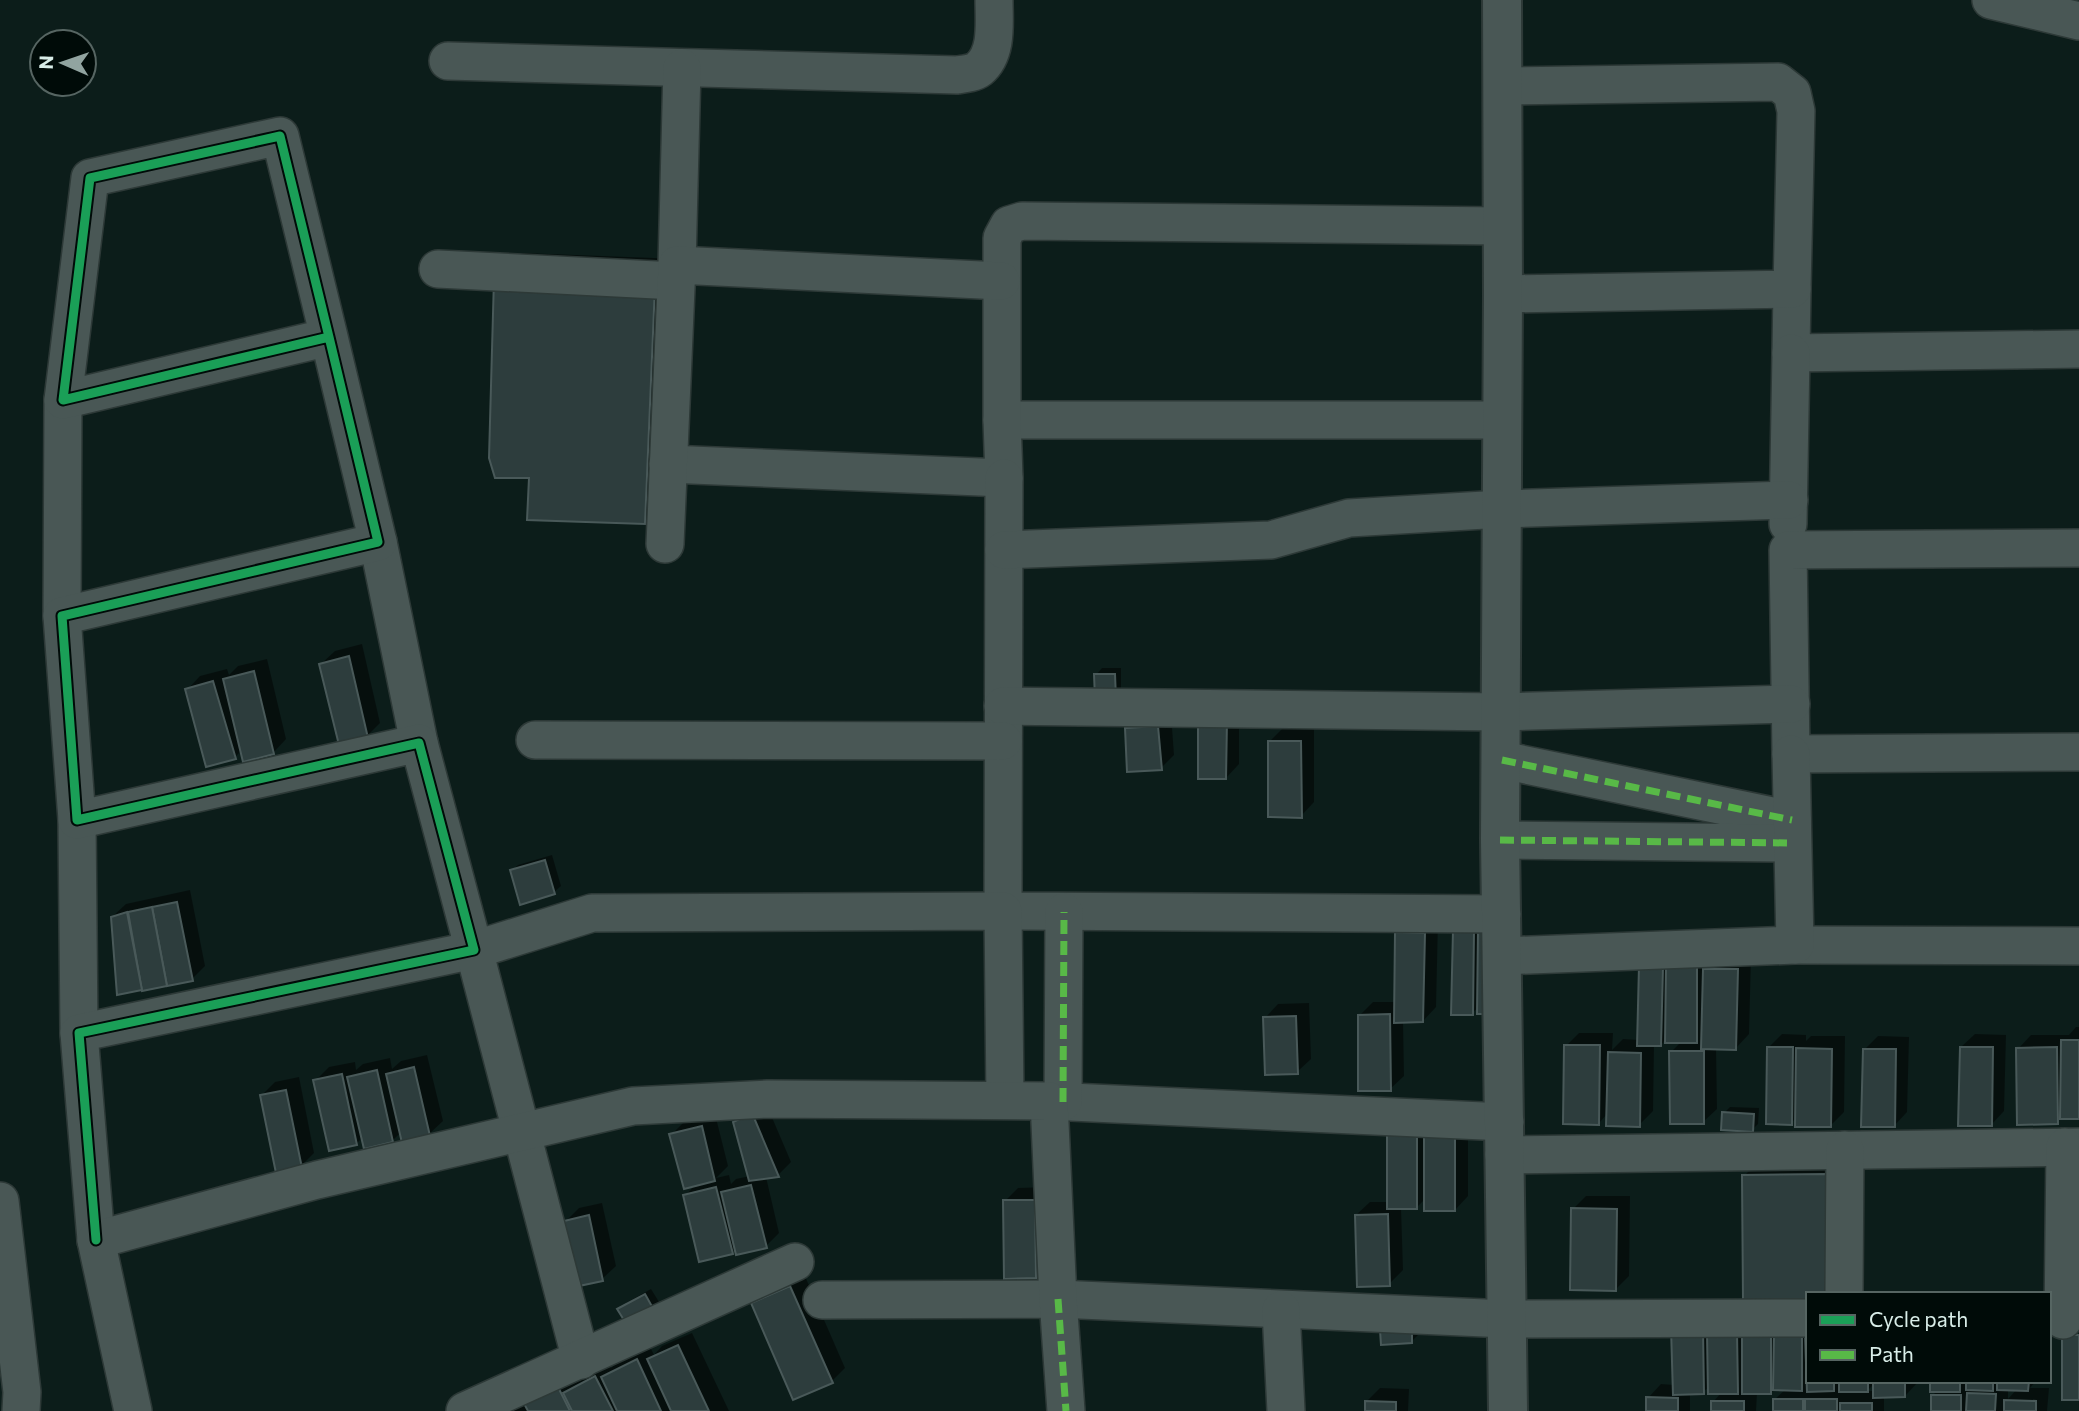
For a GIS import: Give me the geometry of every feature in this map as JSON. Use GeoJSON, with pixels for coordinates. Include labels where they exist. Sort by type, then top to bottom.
{"type":"FeatureCollection","features":[{"type":"Feature","properties":{"kind":"street"},"geometry":{"type":"LineString","coordinates":[[448,61],[957,75],[977,71],[990,54],[994,35],[994,0]]}},
{"type":"Feature","properties":{"kind":"street"},"geometry":{"type":"LineString","coordinates":[[1502,0],[1500,840],[1508,1411]]}},
{"type":"Feature","properties":{"kind":"street"},"geometry":{"type":"LineString","coordinates":[[1991,0],[2079,21]]}},
{"type":"Feature","properties":{"kind":"street"},"geometry":{"type":"LineString","coordinates":[[665,544],[682,68]]}},
{"type":"Feature","properties":{"kind":"street"},"geometry":{"type":"LineString","coordinates":[[1503,86],[1778,82],[1792,93],[1796,111],[1788,550],[1795,945]]}},
{"type":"Feature","properties":{"kind":"street"},"geometry":{"type":"LineString","coordinates":[[133,1411],[96,1240],[79,1033],[77,820],[62,616],[63,400],[90,178],[280,136],[377,542],[419,743],[581,1360]]}},
{"type":"Feature","properties":{"kind":"street"},"geometry":{"type":"LineString","coordinates":[[1005,1099],[1001,281],[1002,238],[1009,225],[1021,221],[1502,226]]}},
{"type":"Feature","properties":{"kind":"street"},"geometry":{"type":"LineString","coordinates":[[438,269],[1001,281]]}},
{"type":"Feature","properties":{"kind":"street"},"geometry":{"type":"LineString","coordinates":[[1503,294],[1792,289]]}},
{"type":"Feature","properties":{"kind":"street"},"geometry":{"type":"LineString","coordinates":[[63,400],[329,337]]}},
{"type":"Feature","properties":{"kind":"street"},"geometry":{"type":"LineString","coordinates":[[1791,352],[2079,349]]}},
{"type":"Feature","properties":{"kind":"street"},"geometry":{"type":"LineString","coordinates":[[1002,420],[1502,419]]}},
{"type":"Feature","properties":{"kind":"street"},"geometry":{"type":"LineString","coordinates":[[668,464],[1004,478]]}},
{"type":"Feature","properties":{"kind":"street"},"geometry":{"type":"LineString","coordinates":[[1004,550],[1271,540],[1349,518],[1502,509],[1789,500]]}},
{"type":"Feature","properties":{"kind":"street"},"geometry":{"type":"LineString","coordinates":[[62,616],[377,542]]}},
{"type":"Feature","properties":{"kind":"street"},"geometry":{"type":"LineString","coordinates":[[1788,550],[2079,548]]}},
{"type":"Feature","properties":{"kind":"street"},"geometry":{"type":"LineString","coordinates":[[535,740],[1003,724],[1791,704]]}},
{"type":"Feature","properties":{"kind":"street"},"geometry":{"type":"LineString","coordinates":[[77,820],[419,743]]}},
{"type":"Feature","properties":{"kind":"street"},"geometry":{"type":"LineString","coordinates":[[1791,754],[2079,752]]}},
{"type":"Feature","properties":{"kind":"street"},"geometry":{"type":"LineString","coordinates":[[1502,760],[1792,831]]}},
{"type":"Feature","properties":{"kind":"street"},"geometry":{"type":"LineString","coordinates":[[1500,840],[1792,831]]}},
{"type":"Feature","properties":{"kind":"street"},"geometry":{"type":"LineString","coordinates":[[79,1033],[474,950],[592,913],[1003,911],[1502,914]]}},
{"type":"Feature","properties":{"kind":"street"},"geometry":{"type":"LineString","coordinates":[[1064,912],[1056,1101],[1058,1299],[1066,1411]]}},
{"type":"Feature","properties":{"kind":"street"},"geometry":{"type":"LineString","coordinates":[[1503,956],[1795,945],[2079,946]]}},
{"type":"Feature","properties":{"kind":"street"},"geometry":{"type":"LineString","coordinates":[[96,1240],[317,1180],[633,1106],[768,1099],[1056,1101],[1504,1139],[1845,1150],[2072,1147],[2064,1320]]}},
{"type":"Feature","properties":{"kind":"street"},"geometry":{"type":"LineString","coordinates":[[1844,1292],[1845,1150]]}},
{"type":"Feature","properties":{"kind":"street"},"geometry":{"type":"LineString","coordinates":[[0,1200],[22,1392],[21,1411]]}},
{"type":"Feature","properties":{"kind":"street"},"geometry":{"type":"LineString","coordinates":[[465,1411],[795,1262]]}},
{"type":"Feature","properties":{"kind":"street"},"geometry":{"type":"LineString","coordinates":[[822,1300],[1058,1299],[1507,1319],[1806,1318]]}},
{"type":"Feature","properties":{"kind":"street"},"geometry":{"type":"LineString","coordinates":[[1281,1310],[1286,1411]]}},
{"type":"Feature","properties":{"kind":"building"},"geometry":{"type":"Polygon","coordinates":[[[494,278],[655,285],[645,524],[527,520],[529,478],[495,478],[489,458],[494,278]]]}},
{"type":"Feature","properties":{"kind":"building"},"geometry":{"type":"Polygon","coordinates":[[[349,656],[368,738],[339,745],[319,664],[349,656]]]}},
{"type":"Feature","properties":{"kind":"building"},"geometry":{"type":"Polygon","coordinates":[[[254,671],[274,754],[243,762],[223,679],[254,671]]]}},
{"type":"Feature","properties":{"kind":"building"},"geometry":{"type":"Polygon","coordinates":[[[1094,674],[1115,674],[1116,699],[1095,699],[1094,674]]]}},
{"type":"Feature","properties":{"kind":"building"},"geometry":{"type":"Polygon","coordinates":[[[213,681],[236,759],[206,767],[185,689],[213,681]]]}},
{"type":"Feature","properties":{"kind":"building"},"geometry":{"type":"Polygon","coordinates":[[[1198,720],[1227,720],[1226,779],[1198,779],[1198,720]]]}},
{"type":"Feature","properties":{"kind":"building"},"geometry":{"type":"Polygon","coordinates":[[[1158,726],[1162,770],[1127,772],[1125,728],[1158,726]]]}},
{"type":"Feature","properties":{"kind":"building"},"geometry":{"type":"Polygon","coordinates":[[[1268,741],[1301,741],[1302,818],[1268,817],[1268,741]]]}},
{"type":"Feature","properties":{"kind":"building"},"geometry":{"type":"Polygon","coordinates":[[[545,860],[555,894],[520,905],[510,870],[545,860]]]}},
{"type":"Feature","properties":{"kind":"building"},"geometry":{"type":"Polygon","coordinates":[[[177,902],[193,981],[167,986],[152,907],[177,902]]]}},
{"type":"Feature","properties":{"kind":"building"},"geometry":{"type":"Polygon","coordinates":[[[152,907],[167,986],[142,991],[128,912],[152,907]]]}},
{"type":"Feature","properties":{"kind":"building"},"geometry":{"type":"Polygon","coordinates":[[[127,912],[142,990],[117,995],[111,917],[127,912]]]}},
{"type":"Feature","properties":{"kind":"building"},"geometry":{"type":"Polygon","coordinates":[[[1453,930],[1474,930],[1473,1015],[1451,1015],[1453,930]]]}},
{"type":"Feature","properties":{"kind":"building"},"geometry":{"type":"Polygon","coordinates":[[[1478,930],[1502,931],[1499,1014],[1477,1014],[1478,930]]]}},
{"type":"Feature","properties":{"kind":"building"},"geometry":{"type":"Polygon","coordinates":[[[1395,932],[1425,933],[1423,1022],[1394,1023],[1395,932]]]}},
{"type":"Feature","properties":{"kind":"building"},"geometry":{"type":"Polygon","coordinates":[[[1639,966],[1663,967],[1661,1046],[1637,1046],[1639,966]]]}},
{"type":"Feature","properties":{"kind":"building"},"geometry":{"type":"Polygon","coordinates":[[[1666,966],[1697,966],[1697,1043],[1665,1043],[1666,966]]]}},
{"type":"Feature","properties":{"kind":"building"},"geometry":{"type":"Polygon","coordinates":[[[1703,969],[1738,969],[1736,1050],[1701,1049],[1703,969]]]}},
{"type":"Feature","properties":{"kind":"building"},"geometry":{"type":"Polygon","coordinates":[[[1390,1014],[1391,1091],[1358,1091],[1358,1015],[1390,1014]]]}},
{"type":"Feature","properties":{"kind":"building"},"geometry":{"type":"Polygon","coordinates":[[[1296,1016],[1298,1074],[1265,1075],[1263,1017],[1296,1016]]]}},
{"type":"Feature","properties":{"kind":"building"},"geometry":{"type":"Polygon","coordinates":[[[2061,1040],[2079,1040],[2079,1119],[2060,1119],[2061,1040]]]}},
{"type":"Feature","properties":{"kind":"building"},"geometry":{"type":"Polygon","coordinates":[[[1564,1045],[1600,1045],[1599,1125],[1563,1124],[1564,1045]]]}},
{"type":"Feature","properties":{"kind":"building"},"geometry":{"type":"Polygon","coordinates":[[[1767,1047],[1793,1047],[1792,1125],[1766,1124],[1767,1047]]]}},
{"type":"Feature","properties":{"kind":"building"},"geometry":{"type":"Polygon","coordinates":[[[1960,1047],[1993,1047],[1992,1126],[1958,1126],[1960,1047]]]}},
{"type":"Feature","properties":{"kind":"building"},"geometry":{"type":"Polygon","coordinates":[[[2057,1047],[2058,1124],[2017,1125],[2016,1048],[2057,1047]]]}},
{"type":"Feature","properties":{"kind":"building"},"geometry":{"type":"Polygon","coordinates":[[[1796,1048],[1832,1049],[1831,1127],[1795,1127],[1796,1048]]]}},
{"type":"Feature","properties":{"kind":"building"},"geometry":{"type":"Polygon","coordinates":[[[1863,1049],[1896,1049],[1895,1127],[1861,1127],[1863,1049]]]}},
{"type":"Feature","properties":{"kind":"building"},"geometry":{"type":"Polygon","coordinates":[[[1669,1051],[1704,1051],[1704,1124],[1670,1124],[1669,1051]]]}},
{"type":"Feature","properties":{"kind":"building"},"geometry":{"type":"Polygon","coordinates":[[[1608,1052],[1641,1053],[1640,1127],[1606,1126],[1608,1052]]]}},
{"type":"Feature","properties":{"kind":"building"},"geometry":{"type":"Polygon","coordinates":[[[414,1067],[430,1136],[402,1143],[386,1074],[414,1067]]]}},
{"type":"Feature","properties":{"kind":"building"},"geometry":{"type":"Polygon","coordinates":[[[377,1070],[393,1142],[364,1149],[347,1077],[377,1070]]]}},
{"type":"Feature","properties":{"kind":"building"},"geometry":{"type":"Polygon","coordinates":[[[342,1074],[357,1145],[329,1151],[313,1080],[342,1074]]]}},
{"type":"Feature","properties":{"kind":"building"},"geometry":{"type":"Polygon","coordinates":[[[286,1090],[302,1168],[276,1173],[260,1095],[286,1090]]]}},
{"type":"Feature","properties":{"kind":"building"},"geometry":{"type":"Polygon","coordinates":[[[1722,1112],[1754,1114],[1753,1132],[1721,1130],[1722,1112]]]}},
{"type":"Feature","properties":{"kind":"building"},"geometry":{"type":"Polygon","coordinates":[[[752,1113],[779,1177],[749,1181],[733,1122],[752,1113]]]}},
{"type":"Feature","properties":{"kind":"building"},"geometry":{"type":"Polygon","coordinates":[[[702,1126],[715,1181],[684,1189],[669,1134],[702,1126]]]}},
{"type":"Feature","properties":{"kind":"building"},"geometry":{"type":"Polygon","coordinates":[[[1387,1131],[1417,1131],[1417,1209],[1387,1209],[1387,1131]]]}},
{"type":"Feature","properties":{"kind":"building"},"geometry":{"type":"Polygon","coordinates":[[[1424,1137],[1455,1137],[1455,1211],[1424,1211],[1424,1137]]]}},
{"type":"Feature","properties":{"kind":"building"},"geometry":{"type":"Polygon","coordinates":[[[1828,1174],[1829,1292],[1806,1292],[1806,1300],[1743,1301],[1742,1175],[1828,1174]]]}},
{"type":"Feature","properties":{"kind":"building"},"geometry":{"type":"Polygon","coordinates":[[[751,1185],[767,1248],[736,1255],[721,1192],[751,1185]]]}},
{"type":"Feature","properties":{"kind":"building"},"geometry":{"type":"Polygon","coordinates":[[[716,1187],[733,1254],[699,1262],[683,1195],[716,1187]]]}},
{"type":"Feature","properties":{"kind":"building"},"geometry":{"type":"Polygon","coordinates":[[[1003,1200],[1035,1200],[1036,1278],[1004,1279],[1003,1200]]]}},
{"type":"Feature","properties":{"kind":"building"},"geometry":{"type":"Polygon","coordinates":[[[1571,1208],[1617,1209],[1616,1291],[1570,1290],[1571,1208]]]}},
{"type":"Feature","properties":{"kind":"building"},"geometry":{"type":"Polygon","coordinates":[[[1388,1214],[1390,1286],[1357,1287],[1355,1215],[1388,1214]]]}},
{"type":"Feature","properties":{"kind":"building"},"geometry":{"type":"Polygon","coordinates":[[[589,1215],[603,1281],[579,1286],[564,1221],[589,1215]]]}},
{"type":"Feature","properties":{"kind":"building"},"geometry":{"type":"Polygon","coordinates":[[[790,1286],[833,1383],[793,1400],[751,1303],[790,1286]]]}},
{"type":"Feature","properties":{"kind":"building"},"geometry":{"type":"Polygon","coordinates":[[[645,1294],[654,1310],[627,1325],[617,1309],[645,1294]]]}},
{"type":"Feature","properties":{"kind":"building"},"geometry":{"type":"Polygon","coordinates":[[[1412,1328],[1412,1343],[1381,1345],[1380,1330],[1412,1328]]]}},
{"type":"Feature","properties":{"kind":"building"},"geometry":{"type":"Polygon","coordinates":[[[1671,1328],[1703,1328],[1704,1394],[1673,1395],[1671,1328]]]}},
{"type":"Feature","properties":{"kind":"building"},"geometry":{"type":"Polygon","coordinates":[[[1774,1331],[1802,1331],[1802,1391],[1773,1390],[1774,1331]]]}},
{"type":"Feature","properties":{"kind":"building"},"geometry":{"type":"Polygon","coordinates":[[[1737,1332],[1738,1394],[1708,1394],[1707,1333],[1737,1332]]]}},
{"type":"Feature","properties":{"kind":"building"},"geometry":{"type":"Polygon","coordinates":[[[1742,1332],[1771,1332],[1771,1394],[1742,1394],[1742,1332]]]}},
{"type":"Feature","properties":{"kind":"building"},"geometry":{"type":"Polygon","coordinates":[[[2062,1335],[2079,1335],[2079,1400],[2062,1400],[2062,1335]]]}},
{"type":"Feature","properties":{"kind":"building"},"geometry":{"type":"Polygon","coordinates":[[[678,1345],[709,1411],[671,1411],[647,1359],[678,1345]]]}},
{"type":"Feature","properties":{"kind":"building"},"geometry":{"type":"Polygon","coordinates":[[[637,1359],[661,1411],[617,1411],[601,1377],[637,1359]]]}},
{"type":"Feature","properties":{"kind":"building"},"geometry":{"type":"Polygon","coordinates":[[[595,1376],[613,1411],[572,1411],[563,1393],[595,1376]]]}},
{"type":"Feature","properties":{"kind":"building"},"geometry":{"type":"Polygon","coordinates":[[[556,1383],[570,1411],[528,1411],[522,1400],[556,1383]]]}},
{"type":"Feature","properties":{"kind":"building"},"geometry":{"type":"Polygon","coordinates":[[[1807,1383],[1834,1383],[1834,1391],[1807,1392],[1807,1383]]]}},
{"type":"Feature","properties":{"kind":"building"},"geometry":{"type":"Polygon","coordinates":[[[1839,1383],[1868,1383],[1868,1392],[1839,1392],[1839,1383]]]}},
{"type":"Feature","properties":{"kind":"building"},"geometry":{"type":"Polygon","coordinates":[[[1873,1383],[1905,1383],[1905,1397],[1873,1398],[1873,1383]]]}},
{"type":"Feature","properties":{"kind":"building"},"geometry":{"type":"Polygon","coordinates":[[[1930,1383],[1960,1383],[1960,1392],[1930,1392],[1930,1383]]]}},
{"type":"Feature","properties":{"kind":"building"},"geometry":{"type":"Polygon","coordinates":[[[1966,1383],[1993,1383],[1993,1391],[1966,1390],[1966,1383]]]}},
{"type":"Feature","properties":{"kind":"building"},"geometry":{"type":"Polygon","coordinates":[[[1997,1383],[2029,1383],[2028,1391],[1997,1390],[1997,1383]]]}},
{"type":"Feature","properties":{"kind":"building"},"geometry":{"type":"Polygon","coordinates":[[[1967,1393],[1996,1394],[1995,1411],[1966,1411],[1967,1393]]]}},
{"type":"Feature","properties":{"kind":"building"},"geometry":{"type":"Polygon","coordinates":[[[1931,1395],[1961,1395],[1961,1411],[1931,1411],[1931,1395]]]}},
{"type":"Feature","properties":{"kind":"building"},"geometry":{"type":"Polygon","coordinates":[[[1646,1397],[1678,1398],[1678,1411],[1646,1411],[1646,1397]]]}},
{"type":"Feature","properties":{"kind":"building"},"geometry":{"type":"Polygon","coordinates":[[[1773,1399],[1803,1399],[1803,1411],[1773,1411],[1773,1399]]]}},
{"type":"Feature","properties":{"kind":"building"},"geometry":{"type":"Polygon","coordinates":[[[1805,1399],[1837,1399],[1837,1411],[1805,1411],[1805,1399]]]}},
{"type":"Feature","properties":{"kind":"building"},"geometry":{"type":"Polygon","coordinates":[[[2004,1400],[2036,1401],[2036,1411],[2004,1411],[2004,1400]]]}},
{"type":"Feature","properties":{"kind":"building"},"geometry":{"type":"Polygon","coordinates":[[[1365,1401],[1396,1402],[1396,1411],[1365,1411],[1365,1401]]]}},
{"type":"Feature","properties":{"kind":"building"},"geometry":{"type":"Polygon","coordinates":[[[1711,1401],[1744,1401],[1744,1411],[1711,1411],[1711,1401]]]}},
{"type":"Feature","properties":{"kind":"building"},"geometry":{"type":"Polygon","coordinates":[[[1840,1403],[1872,1403],[1872,1411],[1840,1411],[1840,1403]]]}},
{"type":"Feature","properties":{"kind":"marked path"},"geometry":{"type":"LineString","coordinates":[[1502,760],[1792,820]]}},
{"type":"Feature","properties":{"kind":"marked path"},"geometry":{"type":"LineString","coordinates":[[1500,840],[1792,843]]}},
{"type":"Feature","properties":{"kind":"marked path"},"geometry":{"type":"LineString","coordinates":[[1063,1102],[1064,912]]}},
{"type":"Feature","properties":{"kind":"marked path"},"geometry":{"type":"LineString","coordinates":[[1058,1299],[1066,1411]]}},
{"type":"Feature","properties":{"kind":"cycle path"},"geometry":{"type":"LineString","coordinates":[[96,1240],[79,1033],[474,950],[419,743],[77,820],[62,616],[378,542],[329,337],[63,400],[90,178],[280,136],[329,337]]}}]}
